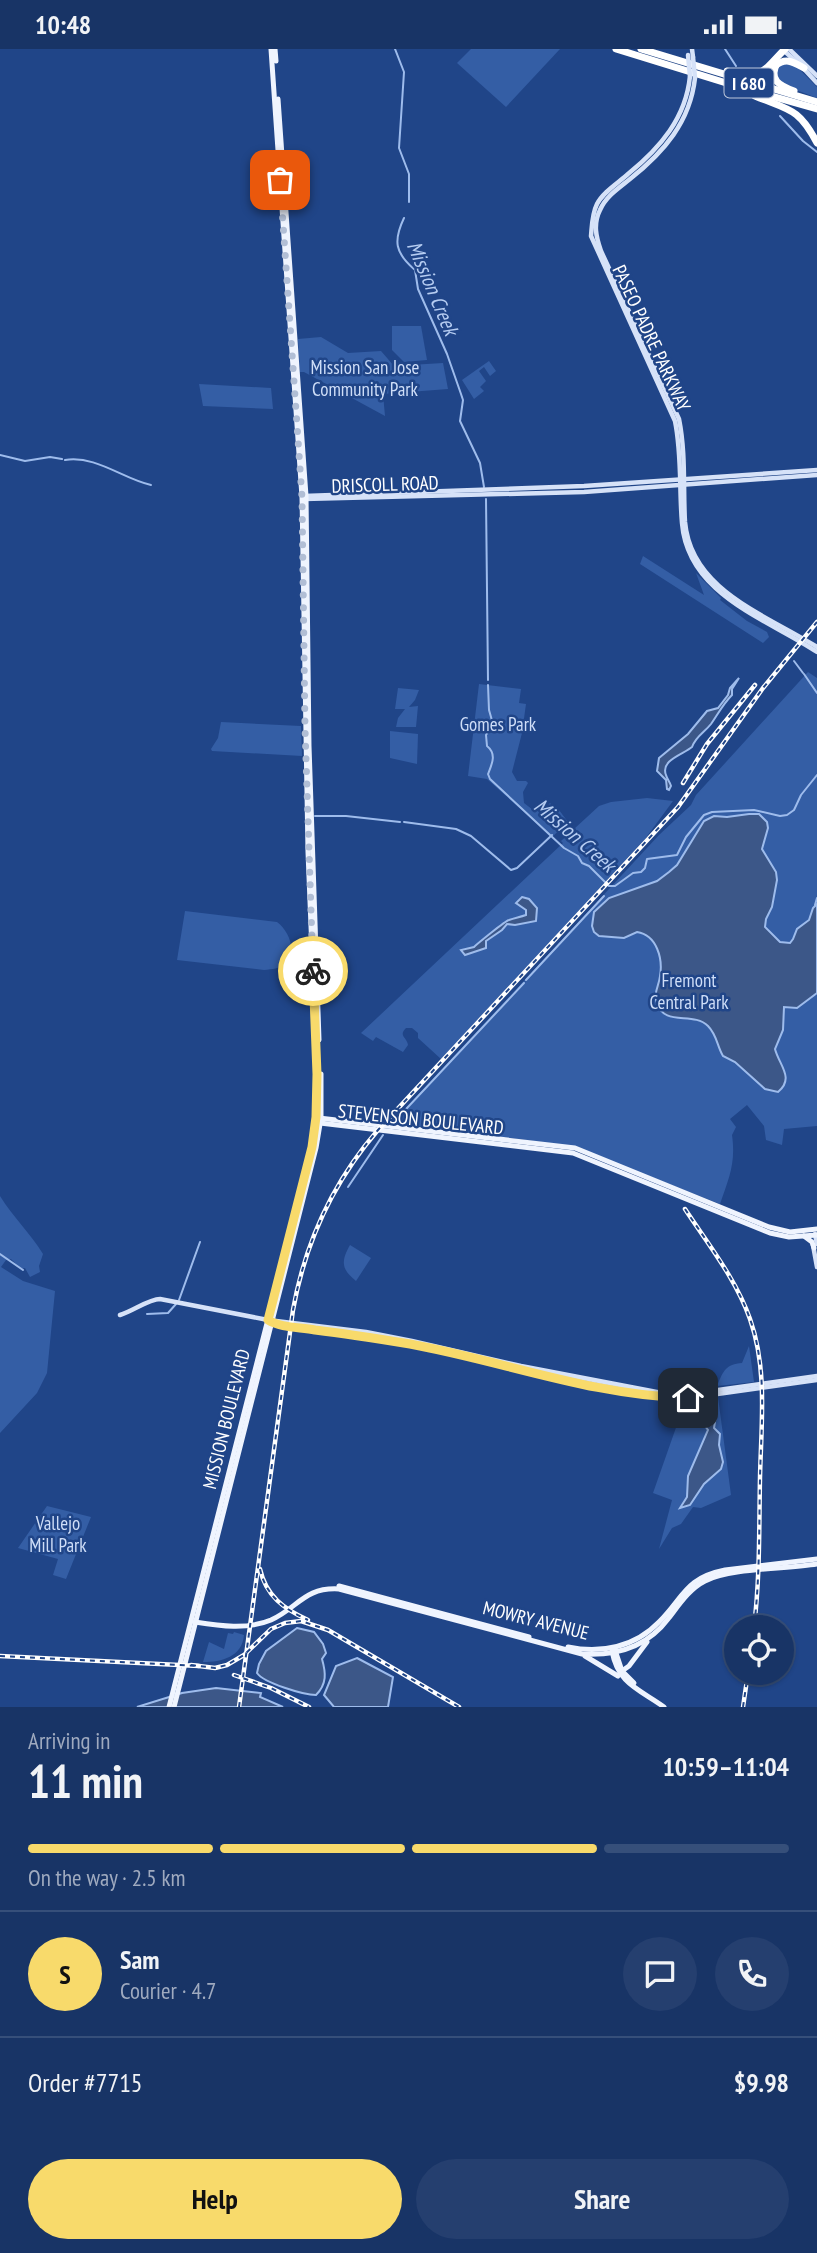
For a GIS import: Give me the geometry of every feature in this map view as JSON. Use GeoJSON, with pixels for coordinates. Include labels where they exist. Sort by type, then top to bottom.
{"type":"FeatureCollection","features":[{"type":"Feature","properties":{"kind":"highway","name":"I 680"},"geometry":{"type":"LineString","coordinates":[[616,49],[817,109]]}},
{"type":"Feature","properties":{"kind":"highway","name":"I 680"},"geometry":{"type":"LineString","coordinates":[[641,49],[817,102]]}},
{"type":"Feature","properties":{"kind":"highway"},"geometry":{"type":"LineString","coordinates":[[682,62],[738,74],[756,75],[767,69],[786,50]]}},
{"type":"Feature","properties":{"kind":"highway"},"geometry":{"type":"LineString","coordinates":[[786,50],[775,66],[774,78],[778,84],[817,102]]}},
{"type":"Feature","properties":{"kind":"highway"},"geometry":{"type":"LineString","coordinates":[[775,66],[788,61],[804,68]]}},
{"type":"Feature","properties":{"kind":"highway"},"geometry":{"type":"LineString","coordinates":[[736,86],[739,90],[800,115],[817,143]]}},
{"type":"Feature","properties":{"kind":"main road","name":"MISSION BOULEVARD"},"geometry":{"type":"LineString","coordinates":[[273,49],[291,342],[295,362]]}},
{"type":"Feature","properties":{"kind":"main road","name":"MISSION BOULEVARD"},"geometry":{"type":"LineString","coordinates":[[172,1707],[271,1321],[312,1147],[321,1121],[305,728],[305,496],[273,49]]}},
{"type":"Feature","properties":{"kind":"main road"},"geometry":{"type":"LineString","coordinates":[[786,50],[817,83]]}},
{"type":"Feature","properties":{"kind":"main road"},"geometry":{"type":"LineString","coordinates":[[786,50],[817,76]]}},
{"type":"Feature","properties":{"kind":"main road","name":"PASEO PADRE PARKWAY"},"geometry":{"type":"LineString","coordinates":[[690,52],[692,77],[687,113],[679,127],[646,166],[600,208],[596,235],[679,419],[684,450],[682,526],[686,546],[697,569],[728,599],[817,649]]}},
{"type":"Feature","properties":{"kind":"main road"},"geometry":{"type":"LineString","coordinates":[[682,470],[692,482],[683,494],[673,483],[682,470]]}},
{"type":"Feature","properties":{"kind":"main road","name":"DRISCOLL ROAD"},"geometry":{"type":"LineString","coordinates":[[305,496],[564,493],[817,473]]}},
{"type":"Feature","properties":{"kind":"main road","name":"DRISCOLL ROAD"},"geometry":{"type":"LineString","coordinates":[[305,496],[673,483]]}},
{"type":"Feature","properties":{"kind":"main road","name":"PASEO PADRE PARKWAY"},"geometry":{"type":"LineString","coordinates":[[683,494],[686,528],[694,554],[707,576],[729,594],[817,649]]}},
{"type":"Feature","properties":{"kind":"main road"},"geometry":{"type":"LineString","coordinates":[[712,586],[724,594],[729,594]]}},
{"type":"Feature","properties":{"kind":"main road"},"geometry":{"type":"LineString","coordinates":[[321,1121],[348,1124],[352,1122],[374,1130]]}},
{"type":"Feature","properties":{"kind":"main road","name":"STEVENSON BOULEVARD"},"geometry":{"type":"LineString","coordinates":[[321,1121],[374,1130],[573,1153],[770,1233],[789,1237],[815,1232]]}},
{"type":"Feature","properties":{"kind":"main road","name":"STEVENSON BOULEVARD"},"geometry":{"type":"LineString","coordinates":[[352,1122],[575,1148],[769,1227],[790,1232],[815,1232]]}},
{"type":"Feature","properties":{"kind":"main road"},"geometry":{"type":"LineString","coordinates":[[815,1232],[817,1267]]}},
{"type":"Feature","properties":{"kind":"main road"},"geometry":{"type":"LineString","coordinates":[[804,1236],[816,1246]]}},
{"type":"Feature","properties":{"kind":"main road"},"geometry":{"type":"LineString","coordinates":[[120,1314],[135,1310],[154,1299],[160,1299],[424,1347],[524,1371],[662,1398],[692,1398],[817,1378]]}},
{"type":"Feature","properties":{"kind":"main road","name":"MOWRY AVENUE"},"geometry":{"type":"LineString","coordinates":[[194,1622],[249,1626],[273,1619],[312,1592],[327,1589],[349,1590],[564,1646],[586,1650],[614,1650],[651,1629],[688,1587],[704,1576],[725,1570],[817,1559]]}},
{"type":"Feature","properties":{"kind":"main road","name":"MOWRY AVENUE"},"geometry":{"type":"LineString","coordinates":[[620,1671],[629,1667],[648,1639],[690,1592],[709,1579],[817,1564]]}},
{"type":"Feature","properties":{"kind":"main road","name":"MOWRY AVENUE"},"geometry":{"type":"LineString","coordinates":[[235,1626],[272,1618],[309,1589],[333,1585],[582,1654],[629,1649],[648,1639]]}},
{"type":"Feature","properties":{"kind":"main road"},"geometry":{"type":"LineString","coordinates":[[301,1598],[317,1587],[327,1589]]}},
{"type":"Feature","properties":{"kind":"main road"},"geometry":{"type":"LineString","coordinates":[[614,1650],[620,1671],[628,1681]]}},
{"type":"Feature","properties":{"kind":"main road"},"geometry":{"type":"LineString","coordinates":[[582,1654],[628,1681],[664,1707]]}},
{"type":"Feature","properties":{"kind":"main road"},"geometry":{"type":"LineString","coordinates":[[628,1681],[629,1667]]}},
{"type":"Feature","properties":{"kind":"green space"},"geometry":{"type":"Polygon","coordinates":[[[471,49],[560,49],[506,107],[457,63],[471,49]]]}},
{"type":"Feature","properties":{"kind":"green space"},"geometry":{"type":"Polygon","coordinates":[[[780,64],[794,64],[817,87],[817,98],[778,83],[775,70],[780,64]]]}},
{"type":"Feature","properties":{"kind":"green space"},"geometry":{"type":"Polygon","coordinates":[[[392,326],[421,326],[427,360],[404,362],[392,350],[392,326]]]}},
{"type":"Feature","properties":{"kind":"green space","name":"Mission San Jose Community Park"},"geometry":{"type":"Polygon","coordinates":[[[321,337],[348,353],[381,351],[394,366],[443,363],[448,389],[383,394],[385,416],[300,372],[298,339],[321,337]]]}},
{"type":"Feature","properties":{"kind":"green space"},"geometry":{"type":"Polygon","coordinates":[[[489,361],[496,371],[490,376],[484,367],[479,371],[486,381],[480,387],[484,391],[474,399],[462,380],[489,361]]]}},
{"type":"Feature","properties":{"kind":"green space"},"geometry":{"type":"Polygon","coordinates":[[[199,384],[271,388],[273,409],[203,406],[199,384]]]}},
{"type":"Feature","properties":{"kind":"green space"},"geometry":{"type":"Polygon","coordinates":[[[643,556],[704,595],[696,573],[720,600],[747,621],[767,632],[769,637],[763,643],[640,564],[643,556]]]}},
{"type":"Feature","properties":{"kind":"green space","name":"Fremont Central Park"},"geometry":{"type":"Polygon","coordinates":[[[808,672],[817,678],[817,1126],[784,1129],[782,1145],[766,1140],[764,1126],[747,1105],[730,1119],[736,1127],[732,1135],[732,1162],[720,1204],[572,1146],[392,1123],[659,835],[691,805],[696,795],[808,672]]]}},
{"type":"Feature","properties":{"kind":"green space","name":"Gomes Park"},"geometry":{"type":"Polygon","coordinates":[[[479,684],[521,689],[519,703],[526,704],[512,772],[517,781],[528,783],[523,792],[524,803],[533,810],[544,810],[550,803],[568,822],[552,837],[487,779],[468,776],[479,684]]]}},
{"type":"Feature","properties":{"kind":"green space"},"geometry":{"type":"Polygon","coordinates":[[[398,688],[419,690],[409,707],[418,706],[416,727],[396,727],[398,718],[405,709],[395,709],[398,688]]]}},
{"type":"Feature","properties":{"kind":"green space"},"geometry":{"type":"Polygon","coordinates":[[[221,722],[301,726],[302,756],[212,751],[221,722]]]}},
{"type":"Feature","properties":{"kind":"green space"},"geometry":{"type":"Polygon","coordinates":[[[390,731],[418,734],[417,764],[390,758],[390,731]]]}},
{"type":"Feature","properties":{"kind":"green space"},"geometry":{"type":"Polygon","coordinates":[[[647,798],[673,801],[645,839],[441,1059],[418,1038],[418,1033],[412,1028],[406,1028],[403,1033],[408,1045],[403,1052],[376,1037],[373,1041],[361,1033],[599,806],[647,798]]]}},
{"type":"Feature","properties":{"kind":"green space"},"geometry":{"type":"Polygon","coordinates":[[[185,911],[277,922],[290,941],[290,958],[281,966],[264,970],[177,960],[185,911]]]}},
{"type":"Feature","properties":{"kind":"green space"},"geometry":{"type":"Polygon","coordinates":[[[0,1196],[43,1254],[40,1272],[30,1277],[25,1268],[21,1269],[11,1259],[6,1260],[1,1267],[23,1281],[55,1291],[47,1373],[37,1393],[0,1433],[0,1196]]]}},
{"type":"Feature","properties":{"kind":"green space"},"geometry":{"type":"Polygon","coordinates":[[[350,1245],[371,1258],[356,1281],[347,1273],[344,1265],[350,1245]]]}},
{"type":"Feature","properties":{"kind":"green space"},"geometry":{"type":"Polygon","coordinates":[[[749,1346],[754,1382],[717,1386],[726,1369],[742,1363],[749,1346]]]}},
{"type":"Feature","properties":{"kind":"green space"},"geometry":{"type":"Polygon","coordinates":[[[718,1397],[731,1495],[701,1508],[693,1507],[681,1524],[672,1528],[659,1549],[672,1500],[653,1493],[685,1402],[718,1397]]]}},
{"type":"Feature","properties":{"kind":"green space","name":"Vallejo Mill Park"},"geometry":{"type":"Polygon","coordinates":[[[47,1506],[91,1517],[66,1579],[53,1575],[58,1559],[18,1548],[47,1506]]]}},
{"type":"Feature","properties":{"kind":"green space"},"geometry":{"type":"Polygon","coordinates":[[[228,1633],[244,1635],[235,1653],[217,1661],[203,1662],[209,1642],[224,1649],[228,1633]]]}},
{"type":"Feature","properties":{"kind":"shaded area"},"geometry":{"type":"Polygon","coordinates":[[[739,678],[732,689],[732,695],[692,747],[666,765],[666,775],[671,786],[667,789],[666,780],[657,771],[659,758],[688,734],[707,711],[718,708],[739,678]]]}},
{"type":"Feature","properties":{"kind":"shaded area"},"geometry":{"type":"Polygon","coordinates":[[[759,814],[767,822],[762,849],[776,872],[772,907],[765,927],[780,942],[790,943],[797,929],[809,920],[817,904],[817,993],[797,1008],[784,1007],[783,1030],[775,1049],[786,1076],[783,1087],[778,1092],[765,1089],[735,1062],[723,1056],[708,1026],[695,1019],[666,1015],[661,1010],[656,996],[660,976],[659,955],[649,938],[637,932],[624,938],[599,936],[592,926],[594,912],[609,898],[657,881],[677,865],[704,821],[714,816],[759,814]]]}},
{"type":"Feature","properties":{"kind":"shaded area"},"geometry":{"type":"Polygon","coordinates":[[[522,897],[529,899],[537,908],[536,921],[507,924],[486,941],[486,948],[465,955],[461,950],[474,947],[506,921],[526,915],[526,910],[516,903],[522,897]]]}},
{"type":"Feature","properties":{"kind":"shaded area"},"geometry":{"type":"Polygon","coordinates":[[[716,1415],[714,1428],[720,1434],[719,1445],[723,1462],[721,1469],[704,1484],[690,1505],[680,1508],[687,1497],[688,1476],[708,1430],[705,1426],[711,1425],[716,1415]]]}},
{"type":"Feature","properties":{"kind":"shaded area"},"geometry":{"type":"Polygon","coordinates":[[[297,1628],[314,1632],[326,1653],[322,1659],[324,1682],[316,1695],[285,1688],[267,1681],[257,1673],[266,1651],[297,1628]]]}},
{"type":"Feature","properties":{"kind":"shaded area"},"geometry":{"type":"Polygon","coordinates":[[[357,1658],[393,1677],[388,1707],[334,1707],[324,1695],[336,1666],[357,1658]]]}},
{"type":"Feature","properties":{"kind":"shaded area"},"geometry":{"type":"Polygon","coordinates":[[[216,1688],[261,1693],[260,1697],[283,1707],[137,1707],[182,1693],[216,1688]]]}},
{"type":"Feature","properties":{"kind":"waterway","name":"Mission Creek"},"geometry":{"type":"LineString","coordinates":[[395,49],[404,72],[399,148],[409,174],[409,202]]}},
{"type":"Feature","properties":{"kind":"waterway"},"geometry":{"type":"LineString","coordinates":[[725,49],[736,66]]}},
{"type":"Feature","properties":{"kind":"waterway"},"geometry":{"type":"LineString","coordinates":[[780,116],[817,152]]}},
{"type":"Feature","properties":{"kind":"waterway","name":"Mission Creek"},"geometry":{"type":"LineString","coordinates":[[404,218],[398,233],[398,246],[403,258],[415,270],[418,289],[447,354],[463,400],[460,421],[480,463],[484,487]]}},
{"type":"Feature","properties":{"kind":"waterway"},"geometry":{"type":"LineString","coordinates":[[0,455],[25,461],[50,457],[62,459]]}},
{"type":"Feature","properties":{"kind":"waterway"},"geometry":{"type":"LineString","coordinates":[[65,460],[88,461],[151,485]]}},
{"type":"Feature","properties":{"kind":"waterway","name":"Mission Creek"},"geometry":{"type":"LineString","coordinates":[[486,499],[488,680]]}},
{"type":"Feature","properties":{"kind":"waterway"},"geometry":{"type":"LineString","coordinates":[[794,661],[803,673]]}},
{"type":"Feature","properties":{"kind":"waterway"},"geometry":{"type":"LineString","coordinates":[[804,674],[817,693]]}},
{"type":"Feature","properties":{"kind":"waterway","name":"Mission Creek"},"geometry":{"type":"LineString","coordinates":[[488,685],[489,710],[493,724],[486,735],[487,746],[493,756],[488,774],[490,779],[609,886],[615,886],[633,873],[641,872],[647,859],[677,855],[686,837],[704,815],[712,812],[754,810],[787,815],[794,810],[801,795],[817,775]]}},
{"type":"Feature","properties":{"kind":"waterway"},"geometry":{"type":"LineString","coordinates":[[315,816],[346,816],[400,822]]}},
{"type":"Feature","properties":{"kind":"waterway"},"geometry":{"type":"LineString","coordinates":[[404,822],[456,829],[471,836],[511,870],[517,868],[552,835]]}},
{"type":"Feature","properties":{"kind":"waterway"},"geometry":{"type":"LineString","coordinates":[[526,980],[604,896]]}},
{"type":"Feature","properties":{"kind":"waterway"},"geometry":{"type":"LineString","coordinates":[[815,905],[817,898]]}},
{"type":"Feature","properties":{"kind":"waterway"},"geometry":{"type":"LineString","coordinates":[[393,1123],[524,983]]}},
{"type":"Feature","properties":{"kind":"waterway"},"geometry":{"type":"LineString","coordinates":[[348,1187],[383,1135]]}},
{"type":"Feature","properties":{"kind":"waterway"},"geometry":{"type":"LineString","coordinates":[[179,1300],[200,1242]]}},
{"type":"Feature","properties":{"kind":"waterway"},"geometry":{"type":"LineString","coordinates":[[0,1254],[23,1270]]}},
{"type":"Feature","properties":{"kind":"waterway"},"geometry":{"type":"LineString","coordinates":[[147,1314],[168,1313],[176,1304]]}},
{"type":"Feature","properties":{"kind":"railway"},"geometry":{"type":"LineString","coordinates":[[239,1707],[293,1310],[313,1237],[334,1192],[378,1130],[678,807],[763,688],[817,622]]}},
{"type":"Feature","properties":{"kind":"railway"},"geometry":{"type":"LineString","coordinates":[[683,783],[707,744],[755,685]]}},
{"type":"Feature","properties":{"kind":"railway"},"geometry":{"type":"LineString","coordinates":[[685,1209],[737,1290],[756,1338],[762,1418],[755,1615]]}},
{"type":"Feature","properties":{"kind":"railway"},"geometry":{"type":"LineString","coordinates":[[260,1569],[267,1587],[277,1601],[308,1620]]}},
{"type":"Feature","properties":{"kind":"railway"},"geometry":{"type":"LineString","coordinates":[[191,1665],[215,1668],[227,1665],[244,1655],[271,1629],[285,1623],[301,1621],[328,1630],[459,1707]]}},
{"type":"Feature","properties":{"kind":"railway"},"geometry":{"type":"LineString","coordinates":[[0,1656],[199,1666]]}},
{"type":"Feature","properties":{"kind":"railway"},"geometry":{"type":"LineString","coordinates":[[234,1675],[271,1688],[309,1707]]}},
{"type":"Feature","properties":{"kind":"railway"},"geometry":{"type":"LineString","coordinates":[[743,1707],[746,1685]]}},
{"type":"Feature","properties":{"kind":"way so far"},"geometry":{"type":"LineString","coordinates":[[280,180],[302,497],[305,728],[313,971]]}},
{"type":"Feature","properties":{"kind":"route"},"geometry":{"type":"LineString","coordinates":[[313,971],[316,1117],[312,1147],[268,1320],[449,1352],[524,1371],[633,1393],[662,1398],[688,1398]]}}]}
